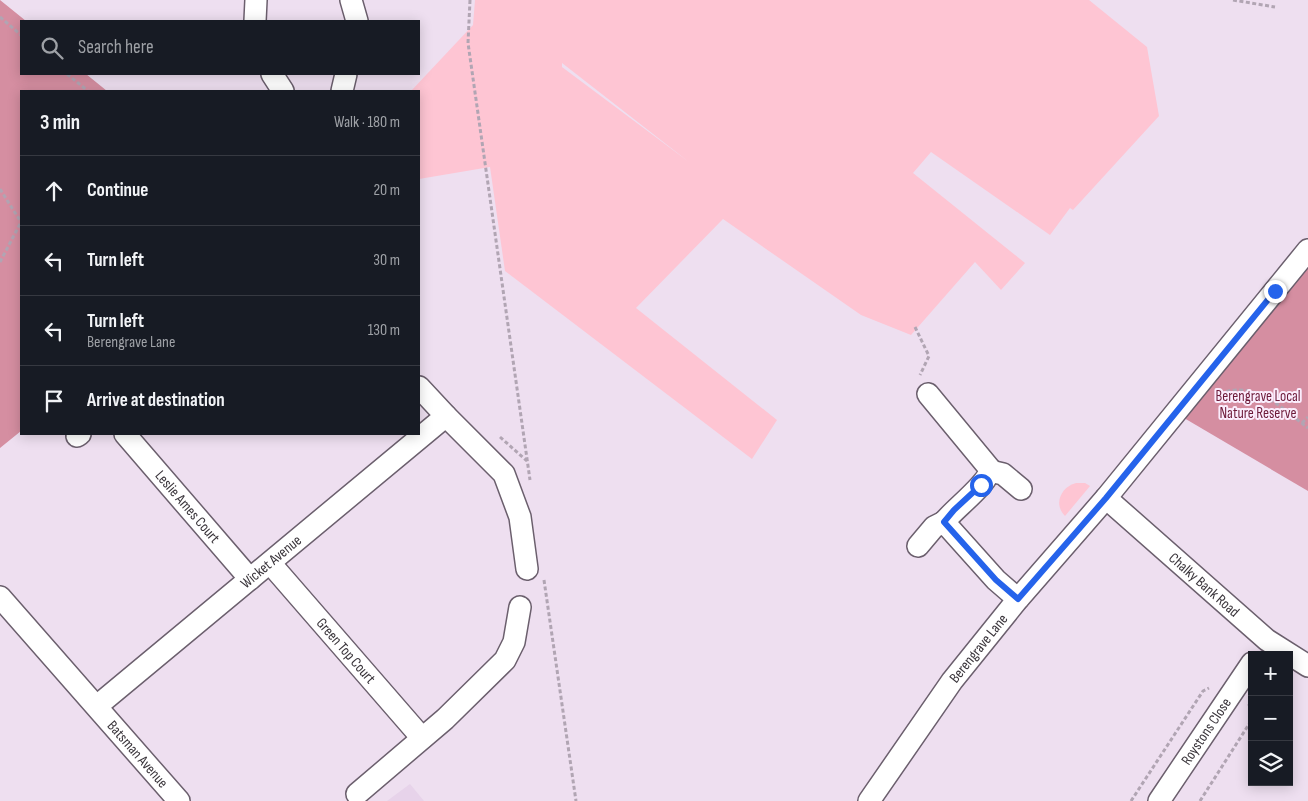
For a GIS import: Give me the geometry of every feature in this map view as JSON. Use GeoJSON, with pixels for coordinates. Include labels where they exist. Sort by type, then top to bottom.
{"type":"FeatureCollection","features":[{"type":"Feature","properties":{"kind":"street"},"geometry":{"type":"LineString","coordinates":[[255,20],[256,0]]}},
{"type":"Feature","properties":{"kind":"street"},"geometry":{"type":"LineString","coordinates":[[352,0],[358,20]]}},
{"type":"Feature","properties":{"kind":"street"},"geometry":{"type":"LineString","coordinates":[[273,75],[282,90]]}},
{"type":"Feature","properties":{"kind":"street"},"geometry":{"type":"LineString","coordinates":[[342,90],[346,75]]}},
{"type":"Feature","properties":{"kind":"street","name":"Berengrave Lane"},"geometry":{"type":"LineString","coordinates":[[869,801],[952,681],[1018,599],[1106,498],[1308,250]]}},
{"type":"Feature","properties":{"kind":"street"},"geometry":{"type":"LineString","coordinates":[[420,388],[504,474],[520,517],[535,573]]}},
{"type":"Feature","properties":{"kind":"street"},"geometry":{"type":"LineString","coordinates":[[918,546],[936,526],[944,522],[954,510],[986,481],[990,471],[989,467],[928,394]]}},
{"type":"Feature","properties":{"kind":"street","name":"Wicket Avenue"},"geometry":{"type":"LineString","coordinates":[[97,706],[446,416]]}},
{"type":"Feature","properties":{"kind":"street","name":"Leslie Ames Court"},"geometry":{"type":"LineString","coordinates":[[126,435],[250,579]]}},
{"type":"Feature","properties":{"kind":"street"},"geometry":{"type":"LineString","coordinates":[[990,471],[1003,474],[1022,489]]}},
{"type":"Feature","properties":{"kind":"street","name":"Chalky Bank Road"},"geometry":{"type":"LineString","coordinates":[[1106,498],[1262,648],[1308,666]]}},
{"type":"Feature","properties":{"kind":"street"},"geometry":{"type":"LineString","coordinates":[[944,522],[996,580],[1018,599]]}},
{"type":"Feature","properties":{"kind":"street","name":"Green Top Court"},"geometry":{"type":"LineString","coordinates":[[270,562],[422,738]]}},
{"type":"Feature","properties":{"kind":"street","name":"Batsman Avenue"},"geometry":{"type":"LineString","coordinates":[[0,597],[179,801]]}},
{"type":"Feature","properties":{"kind":"street"},"geometry":{"type":"LineString","coordinates":[[357,794],[445,719],[505,660],[514,642],[520,608]]}},
{"type":"Feature","properties":{"kind":"street","name":"Roystons Close"},"geometry":{"type":"LineString","coordinates":[[1159,801],[1248,669]]}},
{"type":"Feature","properties":{"kind":"path"},"geometry":{"type":"LineString","coordinates":[[470,0],[468,43],[532,490]]}},
{"type":"Feature","properties":{"kind":"path"},"geometry":{"type":"LineString","coordinates":[[1234,0],[1275,8]]}},
{"type":"Feature","properties":{"kind":"path"},"geometry":{"type":"LineString","coordinates":[[0,17],[20,34]]}},
{"type":"Feature","properties":{"kind":"path"},"geometry":{"type":"LineString","coordinates":[[68,75],[87,90]]}},
{"type":"Feature","properties":{"kind":"path"},"geometry":{"type":"LineString","coordinates":[[0,189],[20,220]]}},
{"type":"Feature","properties":{"kind":"path"},"geometry":{"type":"LineString","coordinates":[[0,262],[20,224]]}},
{"type":"Feature","properties":{"kind":"path"},"geometry":{"type":"LineString","coordinates":[[915,328],[929,356],[919,374],[928,394]]}},
{"type":"Feature","properties":{"kind":"path"},"geometry":{"type":"LineString","coordinates":[[1218,394],[1236,390],[1253,392],[1272,401],[1308,428]]}},
{"type":"Feature","properties":{"kind":"path"},"geometry":{"type":"LineString","coordinates":[[1302,423],[1308,417]]}},
{"type":"Feature","properties":{"kind":"path"},"geometry":{"type":"LineString","coordinates":[[535,573],[576,801]]}},
{"type":"Feature","properties":{"kind":"path"},"geometry":{"type":"LineString","coordinates":[[1131,801],[1203,691],[1214,686]]}},
{"type":"Feature","properties":{"kind":"path"},"geometry":{"type":"LineString","coordinates":[[1200,801],[1248,726]]}},
{"type":"Feature","properties":{"kind":"shaded area"},"geometry":{"type":"Polygon","coordinates":[[[475,0],[1089,0],[1147,47],[1159,116],[1073,210],[1070,208],[1050,235],[931,152],[913,173],[1025,263],[1001,290],[975,262],[911,335],[861,315],[723,219],[636,308],[777,420],[752,459],[505,271],[490,167],[420,179],[420,90],[412,90],[473,25],[475,0]],[[562,63],[562,67],[689,162],[562,63]]]}},
{"type":"Feature","properties":{"kind":"shaded area"},"geometry":{"type":"Polygon","coordinates":[[[1076,483],[1085,483],[1090,486],[1065,516],[1061,511],[1060,496],[1066,488],[1076,483]]]}},
{"type":"Feature","properties":{"kind":"shaded area"},"geometry":{"type":"Polygon","coordinates":[[[410,784],[424,801],[387,801],[410,784]]]}},
{"type":"Feature","properties":{"kind":"green space"},"geometry":{"type":"Polygon","coordinates":[[[0,0],[25,20],[20,20],[20,75],[87,75],[106,90],[20,90],[20,432],[0,448],[0,0]]]}},
{"type":"Feature","properties":{"kind":"green space","name":"Berengrave Local Nature Reserve"},"geometry":{"type":"Polygon","coordinates":[[[1308,265],[1308,491],[1184,418],[1308,265]]]}},
{"type":"Feature","properties":{"kind":"route"},"geometry":{"type":"LineString","coordinates":[[981,485],[944,522],[996,580],[1018,599],[1106,498],[1275,291]]}}]}
